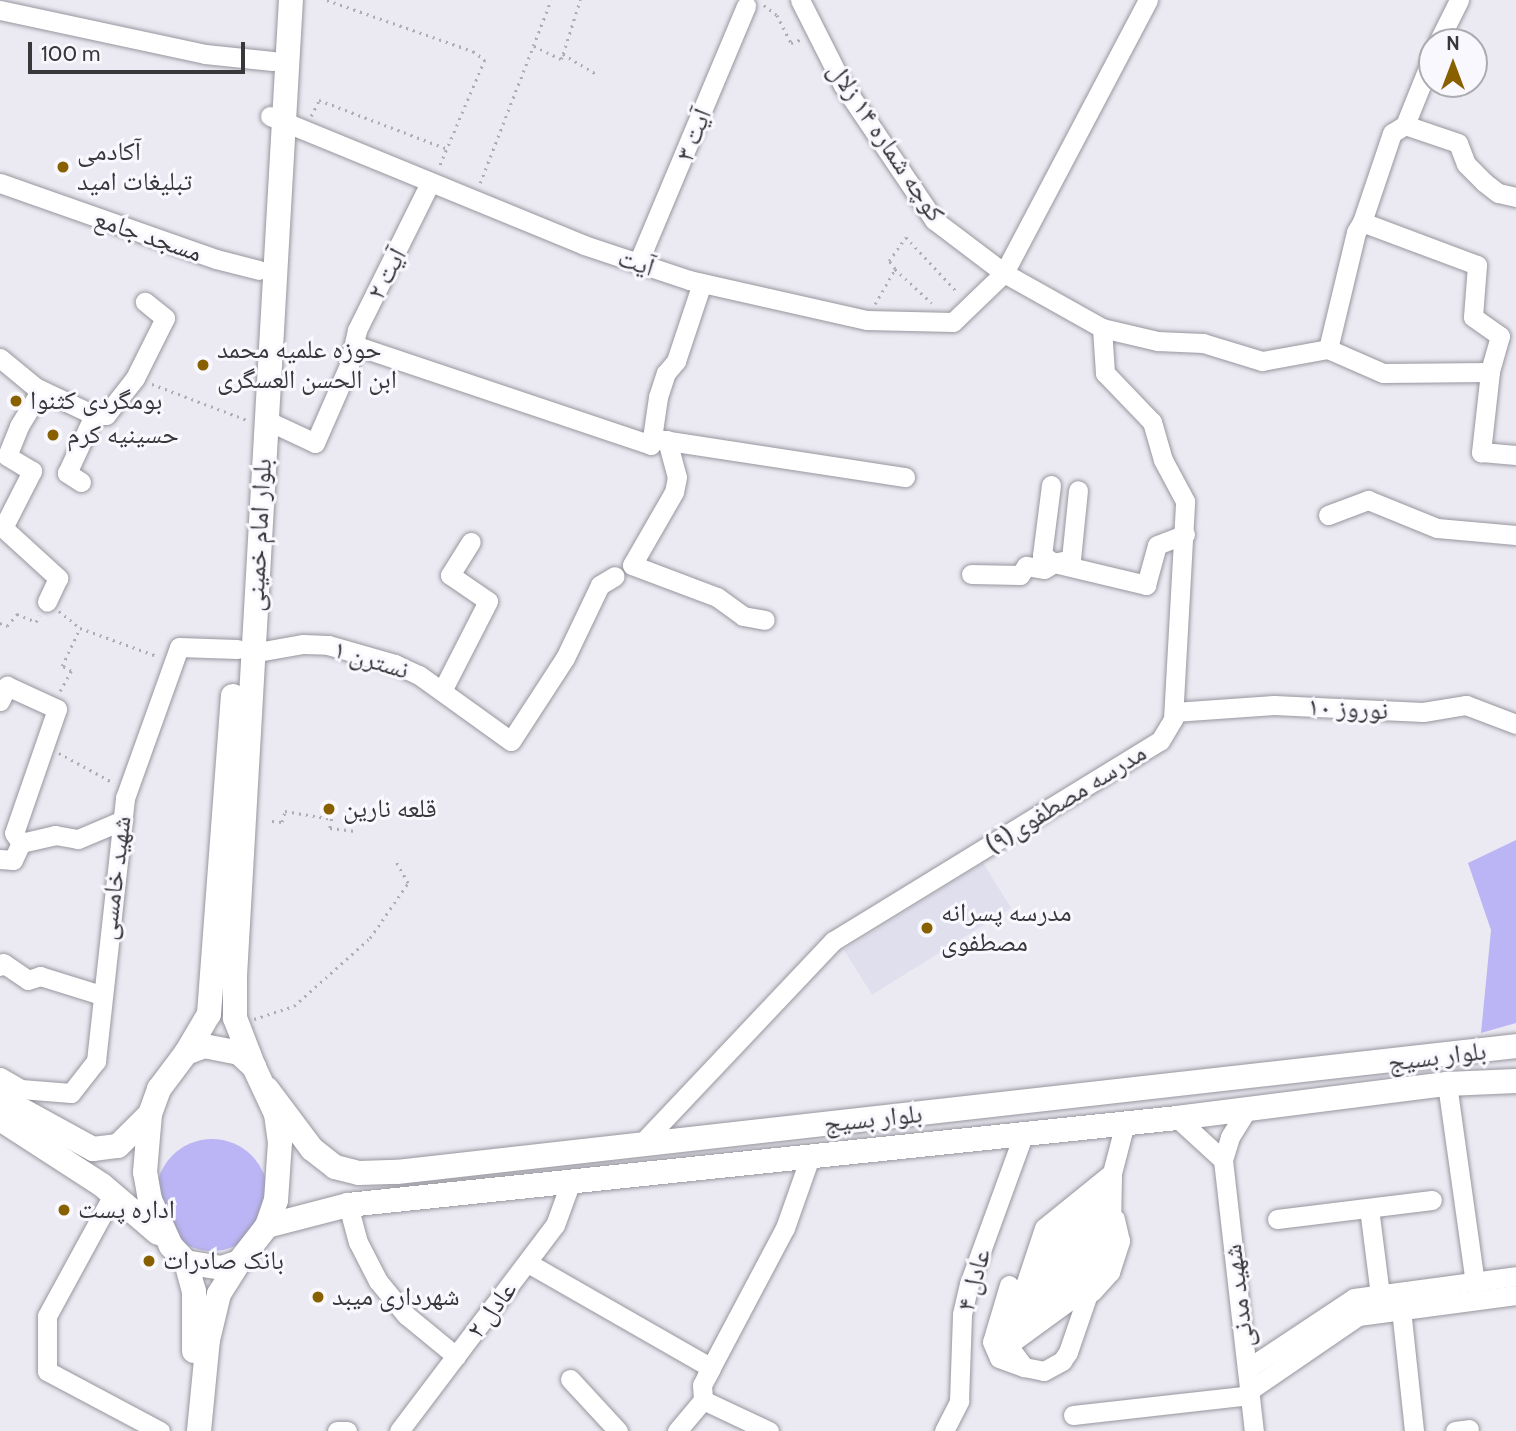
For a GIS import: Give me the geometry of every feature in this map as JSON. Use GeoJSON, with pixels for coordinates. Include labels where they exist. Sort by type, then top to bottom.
{"type":"FeatureCollection","features":[{"type":"Feature","properties":{"kind":"main road","name":"بلوار امام خمینی"},"geometry":{"type":"LineString","coordinates":[[276,0],[273,61],[286,122]]}},
{"type":"Feature","properties":{"kind":"main road","name":"بلوار امام خمینی"},"geometry":{"type":"LineString","coordinates":[[186,1053],[209,1014],[244,651],[267,271],[286,122],[291,0]]}},
{"type":"Feature","properties":{"kind":"main road","name":"بلوار امام خمینی"},"geometry":{"type":"LineString","coordinates":[[244,651],[235,976],[237,1027],[261,1078]]}},
{"type":"Feature","properties":{"kind":"main road"},"geometry":{"type":"LineString","coordinates":[[188,1431],[196,1327],[194,1291],[179,1254],[150,1200],[145,1172],[150,1114],[171,1067],[186,1053],[222,1046],[239,1053],[261,1078],[276,1114],[280,1172],[267,1226],[239,1262],[219,1294],[208,1340],[199,1431]]}},
{"type":"Feature","properties":{"kind":"main road","name":"بلوار بسیج"},"geometry":{"type":"LineString","coordinates":[[261,1078],[312,1149],[335,1167],[359,1173],[397,1172],[1516,1046]]}},
{"type":"Feature","properties":{"kind":"main road","name":"بلوار بسیج"},"geometry":{"type":"LineString","coordinates":[[267,1226],[348,1205],[1177,1118],[1447,1084],[1516,1081]]}},
{"type":"Feature","properties":{"kind":"main road"},"geometry":{"type":"LineString","coordinates":[[0,1098],[93,1149],[118,1146],[150,1114]]}},
{"type":"Feature","properties":{"kind":"main road"},"geometry":{"type":"LineString","coordinates":[[0,1119],[114,1194],[179,1254],[204,1268],[239,1262]]}},
{"type":"Feature","properties":{"kind":"main road"},"geometry":{"type":"LineString","coordinates":[[397,1172],[388,1180],[388,1192],[397,1200]]}},
{"type":"Feature","properties":{"kind":"street","name":"کوچه شماره ۱۴ زلال"},"geometry":{"type":"LineString","coordinates":[[800,0],[815,34],[859,110],[934,220],[1004,273],[1102,328],[1157,341],[1203,343],[1262,361],[1328,349]]}},
{"type":"Feature","properties":{"kind":"street","name":"آیت"},"geometry":{"type":"LineString","coordinates":[[286,122],[473,201],[638,263],[702,283],[867,320],[953,322],[1004,273],[1148,0]]}},
{"type":"Feature","properties":{"kind":"street"},"geometry":{"type":"LineString","coordinates":[[1445,28],[1459,0]]}},
{"type":"Feature","properties":{"kind":"street","name":"آیت ۳"},"geometry":{"type":"LineString","coordinates":[[638,263],[750,3]]}},
{"type":"Feature","properties":{"kind":"street"},"geometry":{"type":"LineString","coordinates":[[0,10],[24,7],[205,54],[273,61]]}},
{"type":"Feature","properties":{"kind":"street"},"geometry":{"type":"LineString","coordinates":[[1418,93],[1405,125],[1392,132],[1362,222],[1356,232],[1328,349],[1383,373],[1490,372]]}},
{"type":"Feature","properties":{"kind":"street"},"geometry":{"type":"LineString","coordinates":[[1405,125],[1458,143],[1466,164],[1484,182],[1497,193],[1516,197]]}},
{"type":"Feature","properties":{"kind":"street","name":"مسجد جامع"},"geometry":{"type":"LineString","coordinates":[[0,183],[216,260],[267,271]]}},
{"type":"Feature","properties":{"kind":"street","name":"آیت ۲"},"geometry":{"type":"LineString","coordinates":[[259,421],[316,443],[354,345],[357,330],[430,183]]}},
{"type":"Feature","properties":{"kind":"street"},"geometry":{"type":"LineString","coordinates":[[1362,222],[1477,265],[1473,317],[1508,338],[1490,372],[1480,452],[1516,455]]}},
{"type":"Feature","properties":{"kind":"street"},"geometry":{"type":"LineString","coordinates":[[702,283],[676,361],[666,373],[658,397],[656,441],[675,465],[674,492],[632,565],[717,597],[743,616],[765,620]]}},
{"type":"Feature","properties":{"kind":"street"},"geometry":{"type":"LineString","coordinates":[[0,358],[41,390],[94,415],[106,415],[135,379],[165,317],[145,302]]}},
{"type":"Feature","properties":{"kind":"street","name":"مدرسه مصطفوی(۹)"},"geometry":{"type":"LineString","coordinates":[[640,1145],[833,941],[1160,741],[1174,712],[1185,501],[1163,460],[1152,422],[1105,373],[1102,328]]}},
{"type":"Feature","properties":{"kind":"street"},"geometry":{"type":"LineString","coordinates":[[354,345],[656,441],[905,477]]}},
{"type":"Feature","properties":{"kind":"street"},"geometry":{"type":"LineString","coordinates":[[41,390],[19,426],[7,456],[32,471],[2,526],[58,578],[47,602]]}},
{"type":"Feature","properties":{"kind":"street"},"geometry":{"type":"LineString","coordinates":[[81,482],[67,473],[94,415]]}},
{"type":"Feature","properties":{"kind":"street"},"geometry":{"type":"LineString","coordinates":[[1051,485],[1042,555],[1054,563],[1146,585],[1157,545],[1185,534]]}},
{"type":"Feature","properties":{"kind":"street"},"geometry":{"type":"LineString","coordinates":[[971,573],[1020,575],[1026,566],[1044,569],[1054,563],[1071,559],[1078,490]]}},
{"type":"Feature","properties":{"kind":"street"},"geometry":{"type":"LineString","coordinates":[[1328,516],[1367,500],[1437,528],[1516,535]]}},
{"type":"Feature","properties":{"kind":"street"},"geometry":{"type":"LineString","coordinates":[[442,691],[488,601],[450,575],[471,541]]}},
{"type":"Feature","properties":{"kind":"street","name":"نسترن ۱"},"geometry":{"type":"LineString","coordinates":[[244,651],[303,644],[328,645],[395,664],[442,691],[511,741],[565,658],[600,585],[615,576]]}},
{"type":"Feature","properties":{"kind":"street"},"geometry":{"type":"LineString","coordinates":[[174,661],[179,648],[244,651]]}},
{"type":"Feature","properties":{"kind":"street","name":"شهید خامسی"},"geometry":{"type":"LineString","coordinates":[[0,1077],[21,1089],[71,1093],[96,1061],[101,995],[128,790],[174,661]]}},
{"type":"Feature","properties":{"kind":"street"},"geometry":{"type":"LineString","coordinates":[[0,701],[7,687],[57,709],[15,833],[22,843]]}},
{"type":"Feature","properties":{"kind":"street","name":"نوروز ۱۰"},"geometry":{"type":"LineString","coordinates":[[1174,712],[1274,705],[1423,712],[1466,705],[1516,724]]}},
{"type":"Feature","properties":{"kind":"street"},"geometry":{"type":"LineString","coordinates":[[0,859],[13,860],[22,843],[55,835],[78,839],[123,820]]}},
{"type":"Feature","properties":{"kind":"street"},"geometry":{"type":"LineString","coordinates":[[0,966],[3,962],[28,980],[40,976],[101,995]]}},
{"type":"Feature","properties":{"kind":"street"},"geometry":{"type":"LineString","coordinates":[[1447,1084],[1475,1282]]}},
{"type":"Feature","properties":{"kind":"street","name":"شهید مدنی"},"geometry":{"type":"LineString","coordinates":[[1248,1108],[1230,1137],[1223,1160],[1254,1431]]}},
{"type":"Feature","properties":{"kind":"street"},"geometry":{"type":"LineString","coordinates":[[1177,1118],[1223,1160]]}},
{"type":"Feature","properties":{"kind":"street"},"geometry":{"type":"LineString","coordinates":[[1094,1229],[1028,1276],[1015,1291],[992,1342],[999,1359],[1044,1371],[1062,1361],[1087,1298],[1110,1272],[1120,1241],[1105,1206],[1105,1179],[1125,1123]]}},
{"type":"Feature","properties":{"kind":"street","name":"عادل ۴"},"geometry":{"type":"LineString","coordinates":[[944,1431],[959,1401],[962,1314],[969,1284],[1024,1133]]}},
{"type":"Feature","properties":{"kind":"street"},"geometry":{"type":"LineString","coordinates":[[706,1377],[785,1228],[810,1157]]}},
{"type":"Feature","properties":{"kind":"street"},"geometry":{"type":"LineString","coordinates":[[1028,1276],[1044,1228],[1105,1179]]}},
{"type":"Feature","properties":{"kind":"street","name":"عادل ۲"},"geometry":{"type":"LineString","coordinates":[[399,1431],[555,1225],[571,1181]]}},
{"type":"Feature","properties":{"kind":"street"},"geometry":{"type":"LineString","coordinates":[[114,1194],[47,1316],[47,1371],[160,1431]]}},
{"type":"Feature","properties":{"kind":"street"},"geometry":{"type":"LineString","coordinates":[[1277,1219],[1432,1200]]}},
{"type":"Feature","properties":{"kind":"street"},"geometry":{"type":"LineString","coordinates":[[348,1205],[358,1242],[378,1281],[406,1315],[457,1356]]}},
{"type":"Feature","properties":{"kind":"street"},"geometry":{"type":"LineString","coordinates":[[1011,1343],[1074,1297],[1094,1229],[1105,1206]]}},
{"type":"Feature","properties":{"kind":"street"},"geometry":{"type":"LineString","coordinates":[[1038,1249],[1105,1206]]}},
{"type":"Feature","properties":{"kind":"street"},"geometry":{"type":"LineString","coordinates":[[1369,1208],[1380,1295]]}},
{"type":"Feature","properties":{"kind":"street"},"geometry":{"type":"LineString","coordinates":[[1015,1291],[1087,1254]]}},
{"type":"Feature","properties":{"kind":"street"},"geometry":{"type":"LineString","coordinates":[[527,1263],[710,1368],[703,1400],[677,1431]]}},
{"type":"Feature","properties":{"kind":"street"},"geometry":{"type":"LineString","coordinates":[[1247,1368],[1354,1298],[1516,1276]]}},
{"type":"Feature","properties":{"kind":"street"},"geometry":{"type":"LineString","coordinates":[[1013,1323],[1080,1277]]}},
{"type":"Feature","properties":{"kind":"street"},"geometry":{"type":"LineString","coordinates":[[1015,1291],[1011,1343],[1024,1367]]}},
{"type":"Feature","properties":{"kind":"street"},"geometry":{"type":"LineString","coordinates":[[1073,1415],[1250,1393],[1358,1316],[1516,1295]]}},
{"type":"Feature","properties":{"kind":"street"},"geometry":{"type":"LineString","coordinates":[[1401,1309],[1414,1431]]}},
{"type":"Feature","properties":{"kind":"street"},"geometry":{"type":"LineString","coordinates":[[570,1379],[618,1431]]}},
{"type":"Feature","properties":{"kind":"street"},"geometry":{"type":"LineString","coordinates":[[703,1400],[769,1431]]}},
{"type":"Feature","properties":{"kind":"street"},"geometry":{"type":"LineString","coordinates":[[337,1431],[347,1431]]}},
{"type":"Feature","properties":{"kind":"path"},"geometry":{"type":"LineString","coordinates":[[327,0],[474,51],[485,60],[448,149],[430,183]]}},
{"type":"Feature","properties":{"kind":"path"},"geometry":{"type":"LineString","coordinates":[[473,201],[551,0]]}},
{"type":"Feature","properties":{"kind":"path"},"geometry":{"type":"LineString","coordinates":[[534,46],[561,59],[580,0]]}},
{"type":"Feature","properties":{"kind":"path"},"geometry":{"type":"LineString","coordinates":[[750,3],[777,15],[791,43],[815,34]]}},
{"type":"Feature","properties":{"kind":"path"},"geometry":{"type":"LineString","coordinates":[[563,54],[596,74]]}},
{"type":"Feature","properties":{"kind":"path"},"geometry":{"type":"LineString","coordinates":[[286,122],[319,100],[448,149]]}},
{"type":"Feature","properties":{"kind":"path"},"geometry":{"type":"LineString","coordinates":[[935,306],[889,261],[906,237],[969,306]]}},
{"type":"Feature","properties":{"kind":"path"},"geometry":{"type":"LineString","coordinates":[[867,320],[895,269]]}},
{"type":"Feature","properties":{"kind":"path"},"geometry":{"type":"LineString","coordinates":[[135,379],[259,421]]}},
{"type":"Feature","properties":{"kind":"path"},"geometry":{"type":"LineString","coordinates":[[0,623],[7,626],[17,614],[36,622],[47,602],[80,628],[174,661]]}},
{"type":"Feature","properties":{"kind":"path"},"geometry":{"type":"LineString","coordinates":[[52,706],[71,671],[62,666],[80,628]]}},
{"type":"Feature","properties":{"kind":"path"},"geometry":{"type":"LineString","coordinates":[[46,748],[78,760],[128,790]]}},
{"type":"Feature","properties":{"kind":"path"},"geometry":{"type":"LineString","coordinates":[[272,821],[282,822],[285,811],[332,819],[330,828],[355,831]]}},
{"type":"Feature","properties":{"kind":"path"},"geometry":{"type":"LineString","coordinates":[[237,1027],[294,1006],[370,938],[408,883],[396,862]]}},
{"type":"Feature","properties":{"kind":"shaded area"},"geometry":{"type":"Polygon","coordinates":[[[1516,840],[1516,1023],[1481,1033],[1491,930],[1468,863],[1516,840]]]}},
{"type":"Feature","properties":{"kind":"shaded area","name":"مدرسه پسرانه مصطفوی"},"geometry":{"type":"Polygon","coordinates":[[[983,863],[1011,908],[872,995],[844,950],[983,863]]]}},
{"type":"Feature","properties":{"kind":"shaded area"},"geometry":{"type":"Polygon","coordinates":[[[212,1139],[234,1143],[252,1155],[264,1173],[268,1195],[264,1217],[252,1235],[234,1247],[212,1251],[190,1247],[172,1235],[160,1217],[156,1195],[160,1173],[172,1155],[190,1143],[212,1139]]]}},
{"type":"Feature","properties":{"kind":"place","name":"آکادمی تبلیغات امید"},"geometry":{"type":"Point","coordinates":[63,167]}},
{"type":"Feature","properties":{"kind":"place","name":"حوزه علمیه محمد ابن الحسن العسگری"},"geometry":{"type":"Point","coordinates":[203,365]}},
{"type":"Feature","properties":{"kind":"place","name":"بومگردی کثنوا"},"geometry":{"type":"Point","coordinates":[16,401]}},
{"type":"Feature","properties":{"kind":"place","name":"حسینیه کرم"},"geometry":{"type":"Point","coordinates":[53,435]}},
{"type":"Feature","properties":{"kind":"place","name":"قلعه نارین"},"geometry":{"type":"Point","coordinates":[329,809]}},
{"type":"Feature","properties":{"kind":"place","name":"مدرسه پسرانه مصطفوی"},"geometry":{"type":"Point","coordinates":[927,928]}},
{"type":"Feature","properties":{"kind":"place","name":"اداره پست"},"geometry":{"type":"Point","coordinates":[64,1210]}},
{"type":"Feature","properties":{"kind":"place","name":"بانک صادرات"},"geometry":{"type":"Point","coordinates":[149,1261]}},
{"type":"Feature","properties":{"kind":"place","name":"شهرداری میبد"},"geometry":{"type":"Point","coordinates":[318,1297]}}]}
